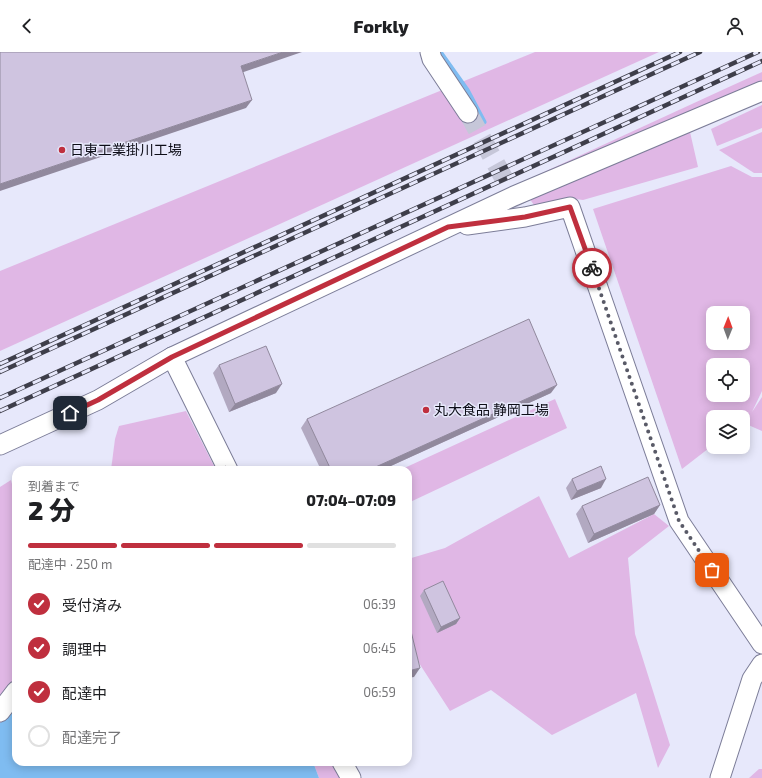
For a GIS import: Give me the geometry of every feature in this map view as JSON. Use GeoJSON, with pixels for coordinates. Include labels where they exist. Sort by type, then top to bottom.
{"type":"FeatureCollection","features":[{"type":"Feature","properties":{"kind":"street"},"geometry":{"type":"LineString","coordinates":[[430,52],[432,58],[468,113]]}},
{"type":"Feature","properties":{"kind":"street"},"geometry":{"type":"LineString","coordinates":[[0,445],[98,400],[172,357],[514,196],[762,91]]}},
{"type":"Feature","properties":{"kind":"street"},"geometry":{"type":"LineString","coordinates":[[448,227],[525,217],[570,207],[679,521],[762,644]]}},
{"type":"Feature","properties":{"kind":"street"},"geometry":{"type":"LineString","coordinates":[[172,357],[226,466]]}},
{"type":"Feature","properties":{"kind":"street"},"geometry":{"type":"LineString","coordinates":[[720,778],[752,679],[762,664]]}},
{"type":"Feature","properties":{"kind":"street"},"geometry":{"type":"LineString","coordinates":[[0,712],[12,696]]}},
{"type":"Feature","properties":{"kind":"street"},"geometry":{"type":"LineString","coordinates":[[344,766],[351,778]]}},
{"type":"Feature","properties":{"kind":"shaded area"},"geometry":{"type":"Polygon","coordinates":[[[535,52],[659,52],[0,351],[0,271],[535,52]]]}},
{"type":"Feature","properties":{"kind":"shaded area"},"geometry":{"type":"Polygon","coordinates":[[[762,72],[762,86],[516,185],[731,86],[762,72]]]}},
{"type":"Feature","properties":{"kind":"shaded area"},"geometry":{"type":"Polygon","coordinates":[[[762,105],[762,128],[717,146],[711,129],[762,105]]]}},
{"type":"Feature","properties":{"kind":"shaded area"},"geometry":{"type":"Polygon","coordinates":[[[690,132],[698,167],[583,200],[569,198],[534,205],[529,198],[690,132]]]}},
{"type":"Feature","properties":{"kind":"shaded area"},"geometry":{"type":"Polygon","coordinates":[[[762,132],[762,173],[754,173],[719,150],[762,132]]]}},
{"type":"Feature","properties":{"kind":"shaded area"},"geometry":{"type":"Polygon","coordinates":[[[731,166],[752,177],[762,177],[762,391],[752,412],[762,397],[762,431],[750,426],[750,410],[706,410],[706,450],[682,469],[593,209],[731,166]]]}},
{"type":"Feature","properties":{"kind":"shaded area"},"geometry":{"type":"Polygon","coordinates":[[[555,399],[567,428],[412,501],[412,466],[409,466],[555,399]]]}},
{"type":"Feature","properties":{"kind":"shaded area"},"geometry":{"type":"Polygon","coordinates":[[[186,411],[214,466],[112,466],[115,439],[119,426],[186,411]]]}},
{"type":"Feature","properties":{"kind":"shaded area"},"geometry":{"type":"Polygon","coordinates":[[[11,480],[12,713],[0,724],[0,487],[11,480]]]}},
{"type":"Feature","properties":{"kind":"shaded area"},"geometry":{"type":"Polygon","coordinates":[[[539,496],[569,558],[654,514],[669,526],[628,558],[635,634],[670,745],[658,768],[636,693],[552,735],[491,690],[450,711],[419,663],[412,638],[412,558],[445,548],[539,496]]]}},
{"type":"Feature","properties":{"kind":"shaded area"},"geometry":{"type":"Polygon","coordinates":[[[314,766],[342,766],[347,778],[319,778],[314,766]]]}},
{"type":"Feature","properties":{"kind":"shaded area"},"geometry":{"type":"Polygon","coordinates":[[[759,769],[762,769],[762,778],[749,778],[759,769]]]}},
{"type":"Feature","properties":{"kind":"water"},"geometry":{"type":"Polygon","coordinates":[[[12,709],[12,766],[314,766],[319,778],[0,778],[0,723],[12,709]]]}},
{"type":"Feature","properties":{"kind":"building","name":"日東工業掛川工場"},"geometry":{"type":"Polygon","coordinates":[[[0,52],[283,52],[241,66],[252,100],[0,184],[0,52]]]}},
{"type":"Feature","properties":{"kind":"building","name":"丸大食品 静岡工場"},"geometry":{"type":"Polygon","coordinates":[[[529,319],[557,385],[378,466],[329,466],[307,419],[529,319]]]}},
{"type":"Feature","properties":{"kind":"building"},"geometry":{"type":"Polygon","coordinates":[[[266,346],[282,384],[235,404],[219,365],[266,346]]]}},
{"type":"Feature","properties":{"kind":"building"},"geometry":{"type":"Polygon","coordinates":[[[601,466],[606,479],[577,491],[572,479],[601,466]]]}},
{"type":"Feature","properties":{"kind":"building"},"geometry":{"type":"Polygon","coordinates":[[[648,477],[660,505],[594,534],[582,506],[648,477]]]}},
{"type":"Feature","properties":{"kind":"building"},"geometry":{"type":"Polygon","coordinates":[[[443,581],[460,618],[441,627],[424,590],[443,581]]]}},
{"type":"Feature","properties":{"kind":"building"},"geometry":{"type":"Polygon","coordinates":[[[412,635],[420,668],[412,670],[412,635]]]}},
{"type":"Feature","properties":{"kind":"waterway"},"geometry":{"type":"LineString","coordinates":[[440,52],[467,90],[484,122]]}},
{"type":"Feature","properties":{"kind":"tunnel"},"geometry":{"type":"LineString","coordinates":[[468,113],[525,217]]}},
{"type":"Feature","properties":{"kind":"railway"},"geometry":{"type":"LineString","coordinates":[[0,364],[680,52]]}},
{"type":"Feature","properties":{"kind":"railway"},"geometry":{"type":"LineString","coordinates":[[0,372],[700,52]]}},
{"type":"Feature","properties":{"kind":"railway"},"geometry":{"type":"LineString","coordinates":[[0,398],[758,52]]}},
{"type":"Feature","properties":{"kind":"railway"},"geometry":{"type":"LineString","coordinates":[[0,411],[762,61]]}},
{"type":"Feature","properties":{"kind":"way so far"},"geometry":{"type":"LineString","coordinates":[[592,268],[679,521],[712,570]]}},
{"type":"Feature","properties":{"kind":"place","name":"日東工業掛川工場"},"geometry":{"type":"Point","coordinates":[62,150]}},
{"type":"Feature","properties":{"kind":"place","name":"丸大食品 静岡工場"},"geometry":{"type":"Point","coordinates":[426,410]}},
{"type":"Feature","properties":{"kind":"route"},"geometry":{"type":"LineString","coordinates":[[70,413],[98,400],[172,357],[448,227],[525,217],[570,207],[592,268]]}}]}
